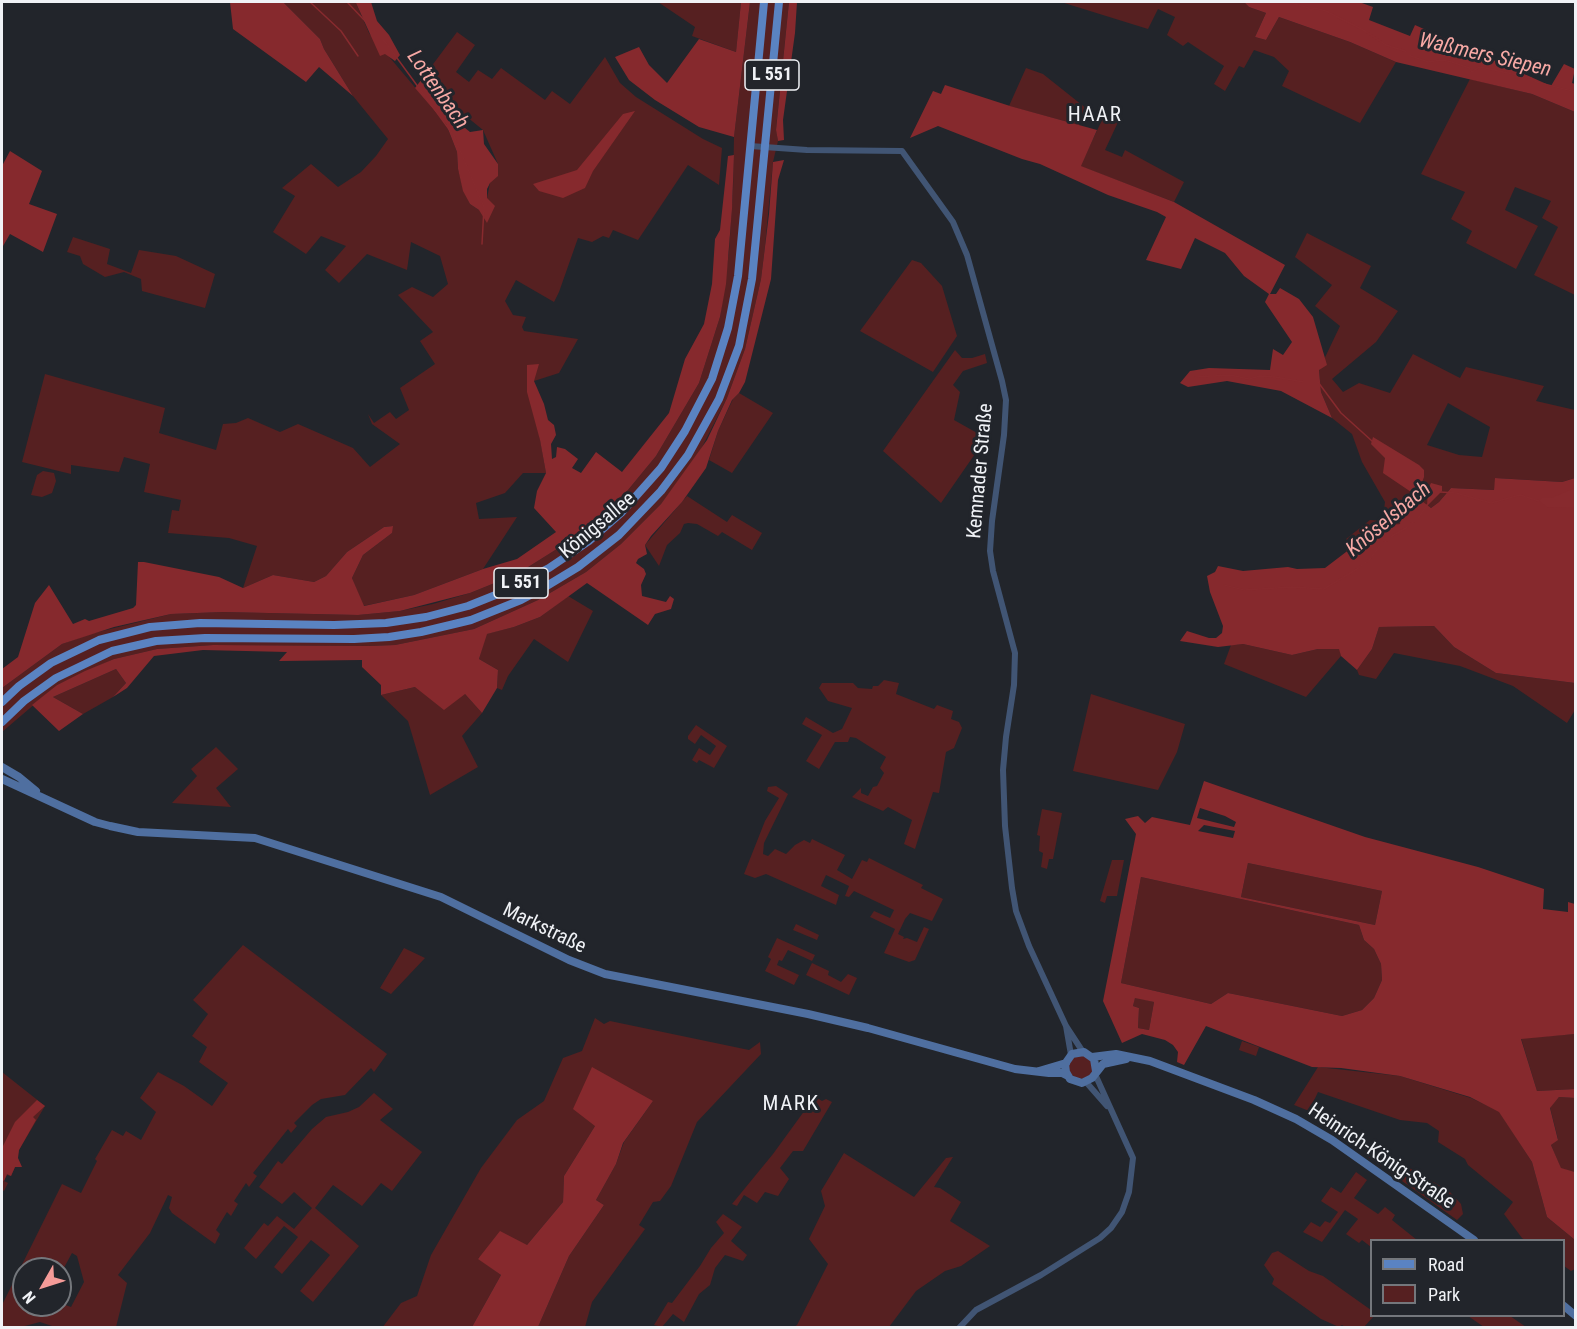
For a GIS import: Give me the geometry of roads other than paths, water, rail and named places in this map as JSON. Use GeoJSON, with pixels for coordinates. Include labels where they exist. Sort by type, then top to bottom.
{"type":"FeatureCollection","features":[{"type":"Feature","properties":{"kind":"main road","name":"Königsallee"},"geometry":{"type":"LineString","coordinates":[[2,702],[19,686],[51,663],[99,640],[150,627],[200,623],[351,625],[417,618],[468,606],[527,581],[571,554],[621,513],[648,484],[686,431],[709,386],[723,347],[734,303],[764,2]]}},
{"type":"Feature","properties":{"kind":"main road","name":"Königsallee"},"geometry":{"type":"LineString","coordinates":[[2,722],[40,688],[86,662],[112,651],[156,641],[195,638],[354,639],[389,637],[471,620],[521,600],[562,577],[599,551],[646,508],[675,474],[700,435],[719,399],[739,346],[749,301],[779,2]]}},
{"type":"Feature","properties":{"kind":"main road","name":"Markstraße"},"geometry":{"type":"LineString","coordinates":[[2,767],[44,797]]}},
{"type":"Feature","properties":{"kind":"main road","name":"Markstraße"},"geometry":{"type":"LineString","coordinates":[[2,779],[95,822],[127,830],[243,837],[276,844],[441,897],[568,960],[605,974],[818,1016],[1015,1069],[1062,1073],[1068,1076]]}},
{"type":"Feature","properties":{"kind":"main road"},"geometry":{"type":"LineString","coordinates":[[1083,1052],[1096,1062],[1096,1072],[1086,1082],[1074,1081],[1068,1076],[1066,1062],[1071,1055],[1083,1052]]}},
{"type":"Feature","properties":{"kind":"main road","name":"Heinrich-König-Straße"},"geometry":{"type":"LineString","coordinates":[[1092,1057],[1116,1054],[1159,1064],[1233,1092],[1314,1128],[1473,1239]]}},
{"type":"Feature","properties":{"kind":"main road","name":"Heinrich-König-Straße"},"geometry":{"type":"LineString","coordinates":[[1096,1072],[1103,1064],[1131,1058]]}},
{"type":"Feature","properties":{"kind":"main road","name":"Markstraße"},"geometry":{"type":"LineString","coordinates":[[1040,1071],[1066,1062]]}},
{"type":"Feature","properties":{"kind":"street"},"geometry":{"type":"LineString","coordinates":[[750,146],[765,148]]}},
{"type":"Feature","properties":{"kind":"street","name":"Kemnader Straße"},"geometry":{"type":"LineString","coordinates":[[765,148],[904,152],[939,200],[959,235],[967,255],[1003,383],[1006,418],[990,551],[995,581],[1015,652],[1014,685],[1006,737],[1004,770],[1005,826],[1010,873],[1016,911],[1023,933],[1066,1026],[1083,1052]]}},
{"type":"Feature","properties":{"kind":"street","name":"Kemnader Straße"},"geometry":{"type":"LineString","coordinates":[[1066,1026],[1071,1055]]}},
{"type":"Feature","properties":{"kind":"street"},"geometry":{"type":"LineString","coordinates":[[959,1328],[975,1310],[1064,1261],[1111,1228],[1126,1203],[1134,1160],[1110,1109],[1096,1072]]}},
{"type":"Feature","properties":{"kind":"street"},"geometry":{"type":"LineString","coordinates":[[1086,1082],[1110,1109]]}},
{"type":"Feature","properties":{"kind":"waterway","name":"Lottenbach"},"geometry":{"type":"LineString","coordinates":[[310,2],[341,31],[358,56]]}},
{"type":"Feature","properties":{"kind":"waterway","name":"Lottenbach"},"geometry":{"type":"LineString","coordinates":[[347,2],[386,43],[454,136],[484,207],[482,244]]}},
{"type":"Feature","properties":{"kind":"waterway","name":"Waßmers Siepen"},"geometry":{"type":"LineString","coordinates":[[1292,2],[1311,10],[1315,8],[1326,11],[1365,31],[1386,45],[1428,62],[1442,60],[1452,62],[1469,68],[1472,72],[1479,67],[1485,68],[1531,78],[1536,82],[1576,92]]}},
{"type":"Feature","properties":{"kind":"waterway"},"geometry":{"type":"LineString","coordinates":[[1195,377],[1230,375],[1249,379],[1260,376],[1318,382],[1341,413],[1372,441]]}},
{"type":"Feature","properties":{"kind":"waterway","name":"Knöselsbach"},"geometry":{"type":"LineString","coordinates":[[1440,492],[1456,493],[1491,503],[1520,495],[1539,501]]}},
{"type":"Feature","properties":{"kind":"waterway"},"geometry":{"type":"LineString","coordinates":[[1417,495],[1427,498]]}},
{"type":"Feature","properties":{"kind":"waterway","name":"Knöselsbach"},"geometry":{"type":"LineString","coordinates":[[1224,585],[1244,590],[1292,587],[1324,589],[1370,559],[1379,547],[1419,517],[1427,505]]}},
{"type":"Feature","properties":{"kind":"district","name":"HAAR"},"geometry":{"type":"Point","coordinates":[1095,116]}},
{"type":"Feature","properties":{"kind":"district","name":"MARK"},"geometry":{"type":"Point","coordinates":[791,1105]}}]}
